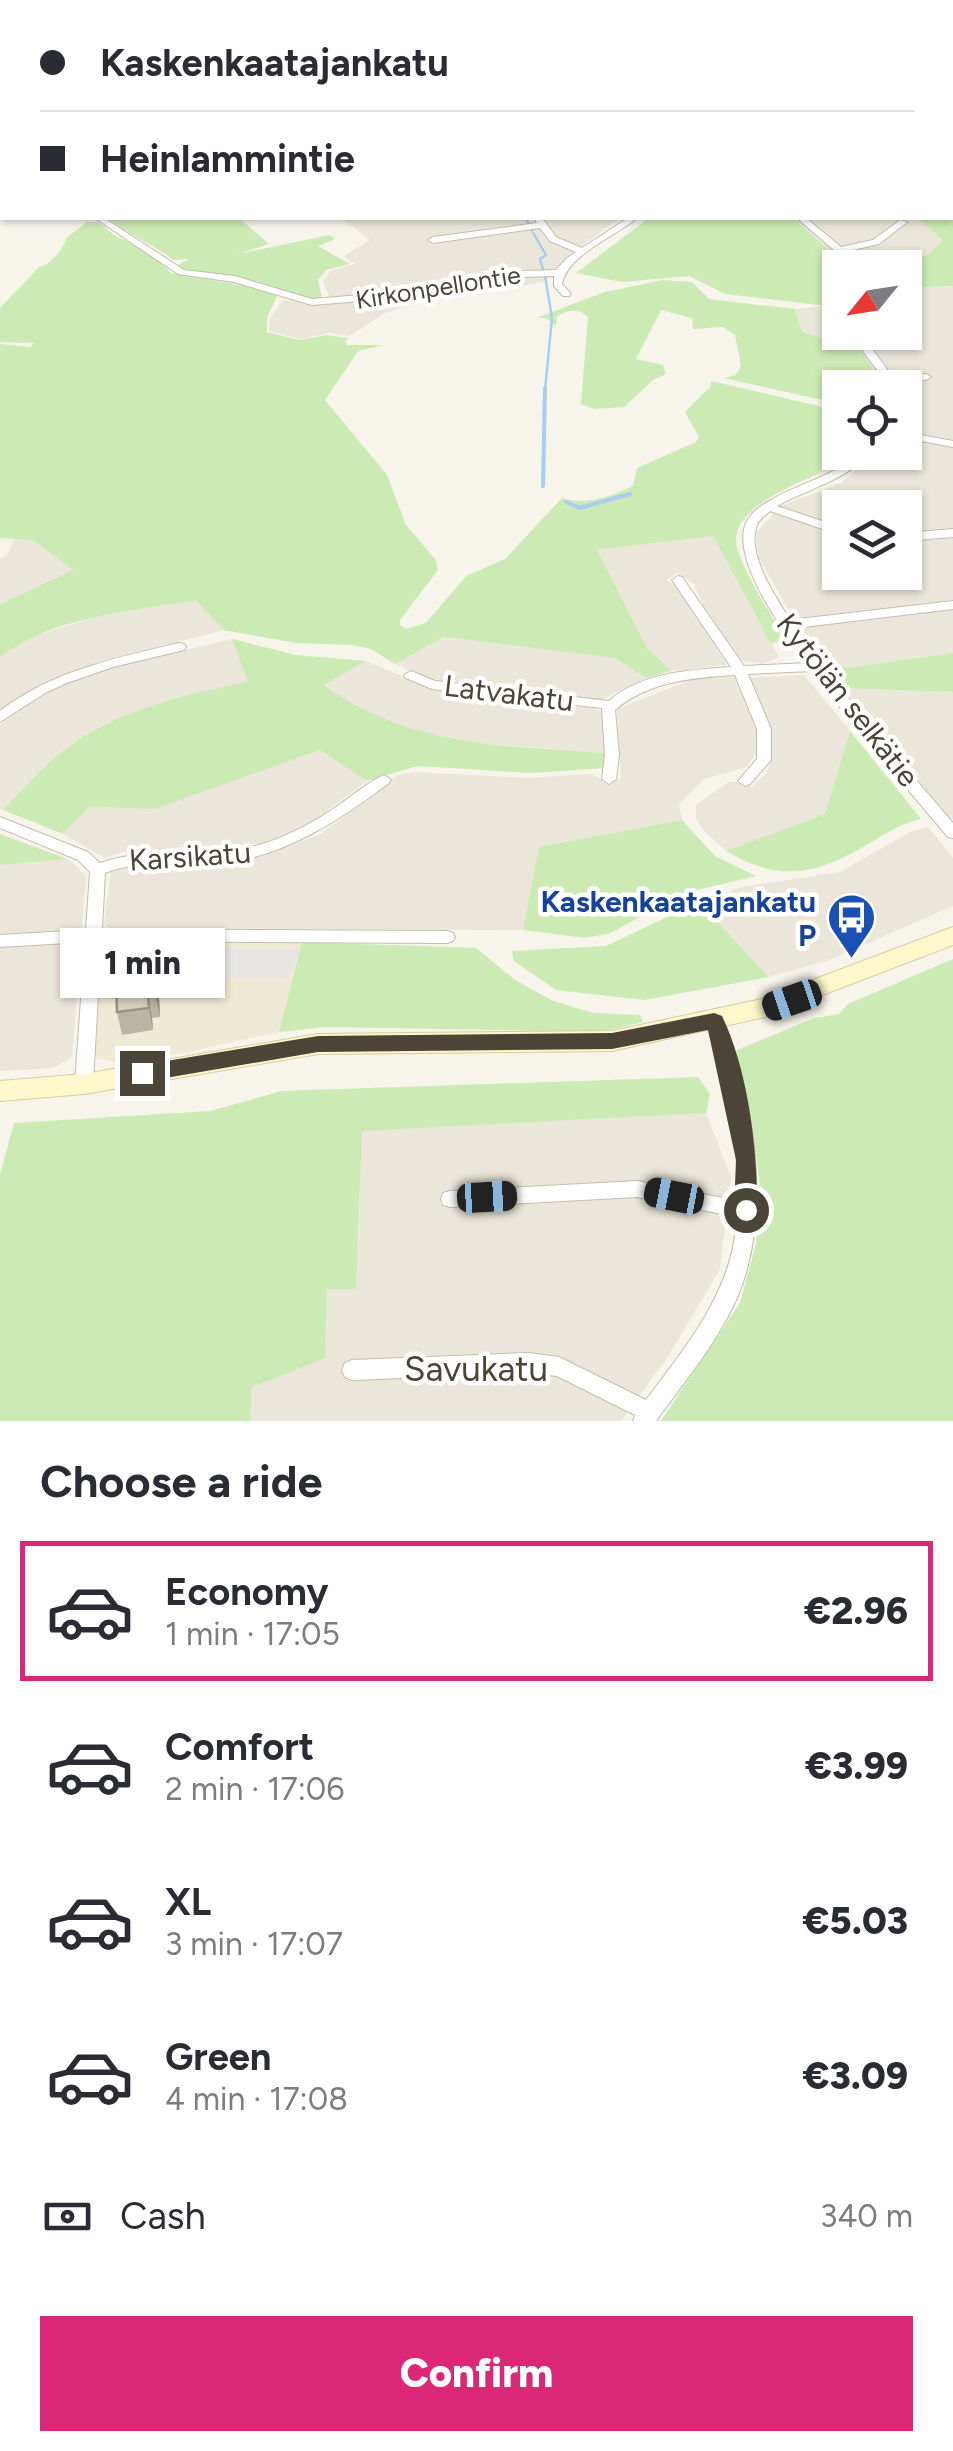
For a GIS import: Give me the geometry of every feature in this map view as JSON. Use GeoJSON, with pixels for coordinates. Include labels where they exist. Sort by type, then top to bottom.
{"type":"FeatureCollection","features":[{"type":"Feature","properties":{"kind":"street","name":"Kirkonpellontie"},"geometry":{"type":"LineString","coordinates":[[102,220],[181,272],[235,280],[312,302],[434,292],[522,274],[558,273]]}},
{"type":"Feature","properties":{"kind":"street"},"geometry":{"type":"LineString","coordinates":[[566,294],[556,284],[558,273],[630,220]]}},
{"type":"Feature","properties":{"kind":"street"},"geometry":{"type":"LineString","coordinates":[[802,220],[839,250],[876,242],[903,222]]}},
{"type":"Feature","properties":{"kind":"street"},"geometry":{"type":"LineString","coordinates":[[432,240],[539,221],[553,239],[583,252]]}},
{"type":"Feature","properties":{"kind":"street"},"geometry":{"type":"LineString","coordinates":[[922,378],[926,377]]}},
{"type":"Feature","properties":{"kind":"street"},"geometry":{"type":"LineString","coordinates":[[922,438],[953,444]]}},
{"type":"Feature","properties":{"kind":"street"},"geometry":{"type":"LineString","coordinates":[[769,507],[848,470]]}},
{"type":"Feature","properties":{"kind":"street"},"geometry":{"type":"LineString","coordinates":[[769,507],[822,524]]}},
{"type":"Feature","properties":{"kind":"street","name":"Kytölän selkätie"},"geometry":{"type":"LineString","coordinates":[[769,507],[753,520],[745,534],[747,552],[785,624],[814,667],[951,827]]}},
{"type":"Feature","properties":{"kind":"street"},"geometry":{"type":"LineString","coordinates":[[922,536],[953,533]]}},
{"type":"Feature","properties":{"kind":"street"},"geometry":{"type":"LineString","coordinates":[[678,580],[740,670],[764,729],[766,745],[758,770],[745,781]]}},
{"type":"Feature","properties":{"kind":"street"},"geometry":{"type":"LineString","coordinates":[[785,624],[953,605]]}},
{"type":"Feature","properties":{"kind":"street"},"geometry":{"type":"LineString","coordinates":[[0,718],[24,700],[76,674],[179,647]]}},
{"type":"Feature","properties":{"kind":"street"},"geometry":{"type":"LineString","coordinates":[[609,779],[610,705],[667,680],[699,672],[814,667]]}},
{"type":"Feature","properties":{"kind":"street","name":"Latvakatu"},"geometry":{"type":"LineString","coordinates":[[411,676],[432,684],[610,705]]}},
{"type":"Feature","properties":{"kind":"street","name":"Karsikatu"},"geometry":{"type":"LineString","coordinates":[[98,870],[128,859],[197,860],[270,849],[324,824],[384,780]]}},
{"type":"Feature","properties":{"kind":"street"},"geometry":{"type":"LineString","coordinates":[[0,822],[82,856],[98,870],[84,1084]]}},
{"type":"Feature","properties":{"kind":"street"},"geometry":{"type":"LineString","coordinates":[[0,941],[96,935],[447,937]]}},
{"type":"Feature","properties":{"kind":"street"},"geometry":{"type":"LineString","coordinates":[[0,1090],[84,1084],[318,1044],[612,1041],[714,1021],[818,991],[953,936]]}},
{"type":"Feature","properties":{"kind":"street"},"geometry":{"type":"LineString","coordinates":[[647,1416],[730,1290],[742,1247],[747,1160],[724,1046],[714,1021]]}},
{"type":"Feature","properties":{"kind":"street"},"geometry":{"type":"LineString","coordinates":[[450,1199],[638,1189],[746,1210]]}},
{"type":"Feature","properties":{"kind":"street","name":"Savukatu"},"geometry":{"type":"LineString","coordinates":[[352,1370],[530,1363],[559,1367],[647,1416]]}},
{"type":"Feature","properties":{"kind":"shaded area"},"geometry":{"type":"Polygon","coordinates":[[[344,220],[617,220],[565,258],[545,282],[417,302],[385,313],[349,336],[329,333],[300,339],[269,331],[270,318],[282,301],[324,299],[329,295],[323,282],[330,271],[355,264],[344,256],[370,240],[344,220]]]}},
{"type":"Feature","properties":{"kind":"shaded area"},"geometry":{"type":"Polygon","coordinates":[[[795,220],[920,220],[944,239],[922,257],[922,250],[828,250],[795,220]]]}},
{"type":"Feature","properties":{"kind":"shaded area"},"geometry":{"type":"Polygon","coordinates":[[[953,286],[953,653],[825,671],[759,559],[756,533],[781,506],[822,490],[822,590],[922,590],[922,490],[823,490],[841,483],[856,470],[922,470],[922,370],[870,370],[860,350],[922,350],[922,287],[953,286]]]}},
{"type":"Feature","properties":{"kind":"shaded area"},"geometry":{"type":"Polygon","coordinates":[[[822,306],[822,338],[802,332],[795,309],[822,306]]]}},
{"type":"Feature","properties":{"kind":"shaded area"},"geometry":{"type":"Polygon","coordinates":[[[713,536],[779,657],[762,664],[740,660],[711,623],[694,584],[677,573],[667,580],[682,592],[727,665],[671,671],[647,648],[597,550],[713,536]]]}},
{"type":"Feature","properties":{"kind":"shaded area"},"geometry":{"type":"Polygon","coordinates":[[[15,539],[33,540],[74,570],[0,604],[0,558],[7,555],[15,539]]]}},
{"type":"Feature","properties":{"kind":"shaded area"},"geometry":{"type":"Polygon","coordinates":[[[196,601],[224,630],[99,662],[25,694],[0,712],[0,657],[22,640],[101,615],[196,601]]]}},
{"type":"Feature","properties":{"kind":"shaded area"},"geometry":{"type":"Polygon","coordinates":[[[444,637],[616,658],[646,678],[601,700],[434,680],[395,664],[444,637]]]}},
{"type":"Feature","properties":{"kind":"shaded area"},"geometry":{"type":"Polygon","coordinates":[[[232,639],[249,682],[138,712],[73,743],[0,809],[0,725],[17,710],[60,684],[92,672],[232,639]]]}},
{"type":"Feature","properties":{"kind":"shaded area"},"geometry":{"type":"Polygon","coordinates":[[[366,661],[430,688],[590,706],[602,712],[605,753],[465,742],[414,732],[360,710],[322,685],[366,661]]]}},
{"type":"Feature","properties":{"kind":"shaded area"},"geometry":{"type":"Polygon","coordinates":[[[804,675],[850,731],[825,814],[726,851],[704,831],[696,818],[696,805],[730,781],[752,787],[767,773],[772,755],[771,731],[751,678],[804,675]]]}},
{"type":"Feature","properties":{"kind":"shaded area"},"geometry":{"type":"Polygon","coordinates":[[[734,677],[756,729],[757,752],[747,767],[704,779],[679,804],[682,820],[540,847],[523,930],[108,928],[104,923],[111,871],[129,863],[195,865],[260,856],[319,835],[398,775],[418,772],[526,778],[592,774],[609,784],[621,778],[617,709],[696,678],[734,677]]]}},
{"type":"Feature","properties":{"kind":"shaded area"},"geometry":{"type":"Polygon","coordinates":[[[839,688],[953,692],[953,819],[946,816],[839,688]]]}},
{"type":"Feature","properties":{"kind":"shaded area"},"geometry":{"type":"Polygon","coordinates":[[[320,750],[367,781],[302,829],[268,842],[189,852],[129,850],[105,858],[63,834],[89,807],[155,809],[320,750]]]}},
{"type":"Feature","properties":{"kind":"shaded area"},"geometry":{"type":"Polygon","coordinates":[[[928,827],[953,858],[953,906],[829,960],[769,977],[699,902],[742,887],[840,872],[910,832],[928,827]]]}},
{"type":"Feature","properties":{"kind":"shaded area"},"geometry":{"type":"Polygon","coordinates":[[[69,859],[86,876],[72,1057],[53,1068],[0,1071],[0,865],[69,859]]]}},
{"type":"Feature","properties":{"kind":"shaded area"},"geometry":{"type":"Polygon","coordinates":[[[302,942],[279,1032],[128,1065],[94,1058],[104,943],[302,942]]]}},
{"type":"Feature","properties":{"kind":"shaded area"},"geometry":{"type":"Polygon","coordinates":[[[219,949],[300,949],[291,977],[222,978],[219,949]]]}},
{"type":"Feature","properties":{"kind":"shaded area"},"geometry":{"type":"Polygon","coordinates":[[[706,1113],[731,1177],[720,1269],[669,1355],[621,1421],[250,1421],[252,1387],[327,1289],[356,1289],[362,1130],[706,1113]]]}},
{"type":"Feature","properties":{"kind":"green space"},"geometry":{"type":"Polygon","coordinates":[[[111,220],[241,220],[269,244],[238,254],[330,235],[335,239],[318,246],[350,264],[326,270],[318,280],[322,298],[303,298],[182,268],[178,265],[188,259],[173,260],[111,220]]]}},
{"type":"Feature","properties":{"kind":"green space"},"geometry":{"type":"Polygon","coordinates":[[[646,220],[795,220],[828,250],[822,250],[822,305],[725,294],[689,276],[622,282],[576,273],[646,220]]]}},
{"type":"Feature","properties":{"kind":"green space"},"geometry":{"type":"Polygon","coordinates":[[[919,220],[953,220],[953,286],[922,287],[922,257],[943,240],[919,220]]]}},
{"type":"Feature","properties":{"kind":"green space"},"geometry":{"type":"Polygon","coordinates":[[[87,222],[98,222],[151,254],[171,273],[256,288],[277,296],[267,318],[267,332],[299,340],[327,335],[348,338],[348,345],[384,345],[358,351],[325,400],[387,475],[406,525],[436,560],[438,570],[400,620],[406,629],[426,623],[466,576],[505,559],[562,498],[589,500],[625,490],[633,486],[637,468],[696,442],[699,437],[685,412],[711,386],[711,381],[822,407],[822,470],[826,470],[759,505],[744,518],[737,534],[743,563],[786,641],[771,643],[713,536],[597,550],[647,648],[671,671],[646,678],[615,658],[444,637],[395,664],[371,649],[353,645],[296,643],[224,630],[196,601],[68,624],[21,643],[0,657],[0,604],[73,570],[33,540],[0,538],[0,344],[30,347],[34,343],[0,342],[0,308],[39,267],[56,256],[66,238],[87,222]]]}},
{"type":"Feature","properties":{"kind":"green space"},"geometry":{"type":"Polygon","coordinates":[[[663,280],[692,282],[709,299],[795,309],[802,332],[822,338],[822,350],[861,350],[873,370],[822,370],[822,400],[724,378],[736,375],[741,366],[735,335],[723,327],[693,329],[692,318],[661,310],[636,359],[663,365],[666,374],[653,380],[624,407],[595,409],[581,404],[588,317],[569,311],[557,317],[556,326],[546,318],[536,318],[605,292],[663,280]]]}},
{"type":"Feature","properties":{"kind":"green space"},"geometry":{"type":"Polygon","coordinates":[[[232,639],[296,655],[366,661],[323,685],[391,721],[458,740],[605,753],[606,768],[531,773],[417,766],[367,781],[320,750],[155,809],[89,807],[63,834],[3,810],[52,760],[111,722],[156,704],[248,682],[232,639]]]}},
{"type":"Feature","properties":{"kind":"green space"},"geometry":{"type":"Polygon","coordinates":[[[953,653],[953,692],[839,688],[825,671],[953,653]]]}},
{"type":"Feature","properties":{"kind":"green space"},"geometry":{"type":"Polygon","coordinates":[[[850,731],[921,819],[895,828],[834,862],[800,871],[765,868],[726,851],[825,814],[850,731]]]}},
{"type":"Feature","properties":{"kind":"green space"},"geometry":{"type":"Polygon","coordinates":[[[682,820],[715,856],[756,876],[680,894],[611,933],[585,938],[523,930],[539,847],[682,820]]]}},
{"type":"Feature","properties":{"kind":"green space"},"geometry":{"type":"Polygon","coordinates":[[[0,834],[68,859],[0,865],[0,834]]]}},
{"type":"Feature","properties":{"kind":"green space"},"geometry":{"type":"Polygon","coordinates":[[[699,902],[769,977],[644,1000],[556,990],[514,961],[512,951],[606,946],[699,902]]]}},
{"type":"Feature","properties":{"kind":"green space"},"geometry":{"type":"Polygon","coordinates":[[[302,942],[476,948],[515,980],[553,1001],[594,1013],[640,1015],[643,1022],[600,1032],[326,1027],[279,1032],[302,942]]]}},
{"type":"Feature","properties":{"kind":"green space"},"geometry":{"type":"Polygon","coordinates":[[[953,959],[953,1421],[661,1421],[740,1303],[756,1244],[760,1185],[751,1115],[735,1051],[814,1018],[839,1014],[848,1004],[953,959]]]}},
{"type":"Feature","properties":{"kind":"green space"},"geometry":{"type":"Polygon","coordinates":[[[698,1077],[710,1094],[706,1113],[362,1131],[356,1289],[327,1289],[325,1358],[252,1387],[250,1421],[0,1421],[0,1175],[14,1123],[210,1111],[282,1091],[698,1077]]]}},
{"type":"Feature","properties":{"kind":"building"},"geometry":{"type":"Polygon","coordinates":[[[212,938],[214,960],[198,962],[199,967],[154,973],[155,994],[148,995],[149,1008],[117,1012],[115,951],[212,938]]]}},
{"type":"Feature","properties":{"kind":"waterway"},"geometry":{"type":"LineString","coordinates":[[531,229],[546,255],[540,259],[543,269]]}},
{"type":"Feature","properties":{"kind":"waterway"},"geometry":{"type":"LineString","coordinates":[[545,276],[552,318],[545,390]]}},
{"type":"Feature","properties":{"kind":"waterway"},"geometry":{"type":"LineString","coordinates":[[543,486],[545,388]]}},
{"type":"Feature","properties":{"kind":"waterway"},"geometry":{"type":"LineString","coordinates":[[566,502],[580,508],[630,494]]}},
{"type":"Feature","properties":{"kind":"place","name":"Kaskenkaatajankatu P"},"geometry":{"type":"Point","coordinates":[851,960]}},
{"type":"Feature","properties":{"kind":"route"},"geometry":{"type":"LineString","coordinates":[[142,1073],[318,1044],[612,1041],[714,1021],[724,1046],[747,1160],[746,1210]]}}]}
